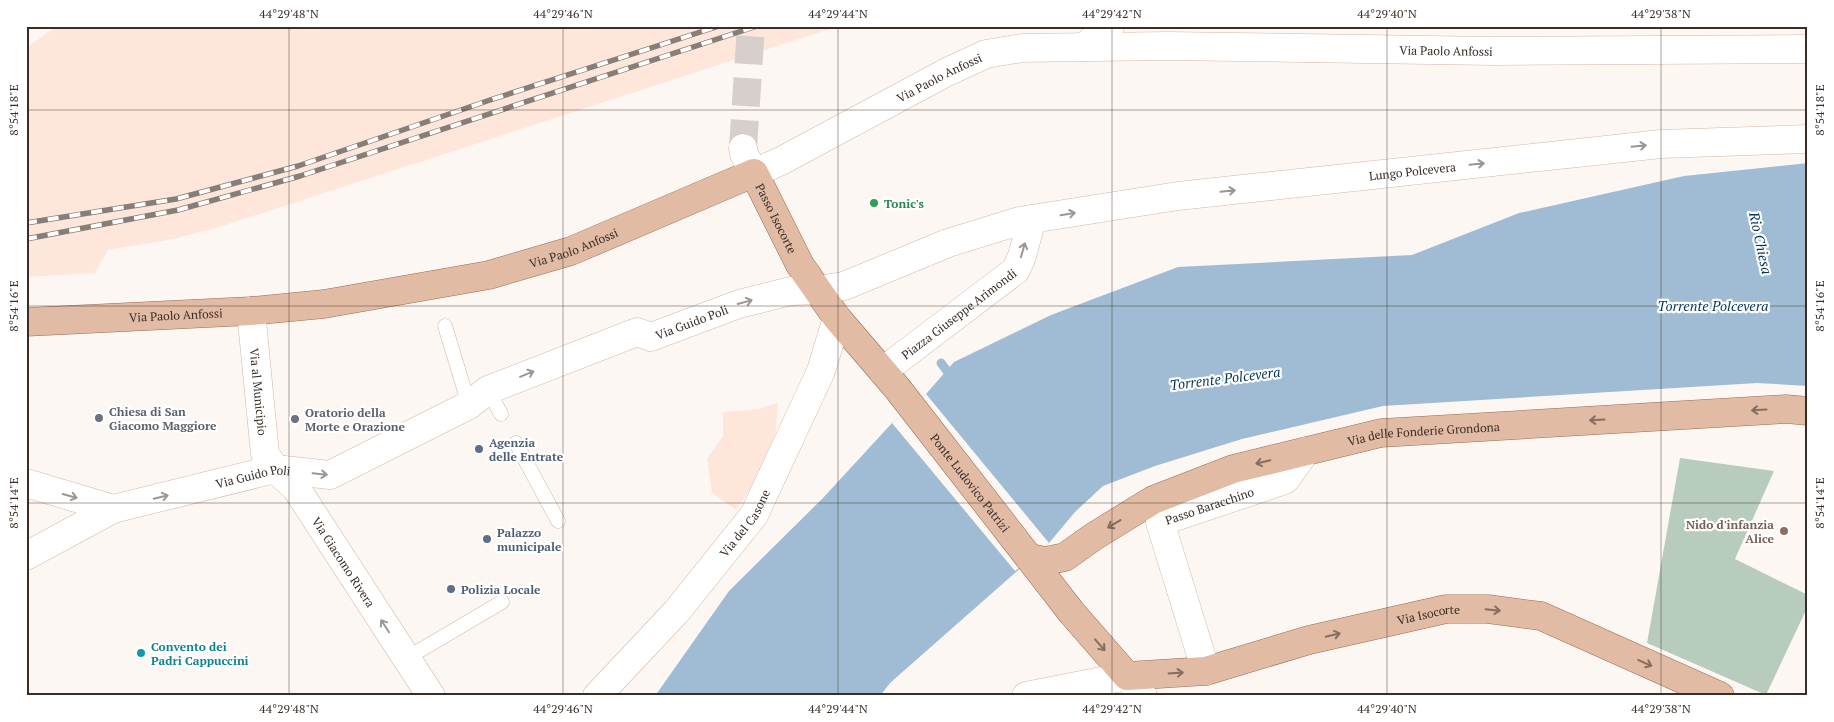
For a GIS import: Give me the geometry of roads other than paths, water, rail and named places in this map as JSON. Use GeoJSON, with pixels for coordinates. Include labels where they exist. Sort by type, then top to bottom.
{"type":"FeatureCollection","features":[{"type":"Feature","properties":{"kind":"main road","name":"Passo Isocorte"},"geometry":{"type":"LineString","coordinates":[[754,173],[800,265],[817,290]]}},
{"type":"Feature","properties":{"kind":"main road","name":"Via Paolo Anfossi"},"geometry":{"type":"LineString","coordinates":[[26,322],[251,311],[324,304],[489,275],[571,251],[754,173]]}},
{"type":"Feature","properties":{"kind":"main road"},"geometry":{"type":"LineString","coordinates":[[817,290],[837,318],[883,371]]}},
{"type":"Feature","properties":{"kind":"main road","name":"Ponte Ludovico Patrizi"},"geometry":{"type":"LineString","coordinates":[[883,371],[1030,558]]}},
{"type":"Feature","properties":{"kind":"main road","name":"Via delle Fonderie Grondona"},"geometry":{"type":"LineString","coordinates":[[1065,557],[1092,537],[1153,500],[1233,469],[1381,433],[1786,409],[1808,411]]}},
{"type":"Feature","properties":{"kind":"main road"},"geometry":{"type":"LineString","coordinates":[[1030,558],[1046,561],[1065,557],[1065,587],[1072,613]]}},
{"type":"Feature","properties":{"kind":"main road"},"geometry":{"type":"LineString","coordinates":[[1030,558],[1072,613],[1135,686]]}},
{"type":"Feature","properties":{"kind":"main road","name":"Via Isocorte"},"geometry":{"type":"LineString","coordinates":[[1135,686],[1206,671],[1309,640],[1446,609],[1488,609],[1541,616],[1708,693]]}},
{"type":"Feature","properties":{"kind":"street"},"geometry":{"type":"LineString","coordinates":[[1084,47],[1110,26]]}},
{"type":"Feature","properties":{"kind":"street","name":"Via Paolo Anfossi"},"geometry":{"type":"LineString","coordinates":[[754,173],[781,161],[947,72],[986,54],[1022,48],[1493,51],[1808,49]]}},
{"type":"Feature","properties":{"kind":"street","name":"Lungo Polcevera"},"geometry":{"type":"LineString","coordinates":[[1026,220],[1178,196],[1661,144],[1808,139]]}},
{"type":"Feature","properties":{"kind":"street"},"geometry":{"type":"LineString","coordinates":[[743,148],[744,154],[754,173]]}},
{"type":"Feature","properties":{"kind":"street"},"geometry":{"type":"LineString","coordinates":[[817,290],[844,286],[948,243],[1026,220]]}},
{"type":"Feature","properties":{"kind":"street","name":"Piazza Giuseppe Arimondi"},"geometry":{"type":"LineString","coordinates":[[883,371],[1016,270],[1022,256],[1026,220]]}},
{"type":"Feature","properties":{"kind":"street","name":"Via Guido Poli"},"geometry":{"type":"LineString","coordinates":[[26,483],[113,508],[275,469],[330,475],[474,394],[637,332],[651,337],[739,304],[791,291],[817,290]]}},
{"type":"Feature","properties":{"kind":"street","name":"Via al Municipio"},"geometry":{"type":"LineString","coordinates":[[251,311],[264,454],[275,469]]}},
{"type":"Feature","properties":{"kind":"street","name":"Via del Casone"},"geometry":{"type":"LineString","coordinates":[[597,696],[677,611],[754,515],[821,371],[837,318]]}},
{"type":"Feature","properties":{"kind":"street","name":"Passo Baracchino"},"geometry":{"type":"LineString","coordinates":[[1206,671],[1160,522],[1285,480],[1306,451]]}},
{"type":"Feature","properties":{"kind":"street","name":"Via Giacomo Rivera"},"geometry":{"type":"LineString","coordinates":[[275,469],[296,488],[410,656],[426,694]]}},
{"type":"Feature","properties":{"kind":"street"},"geometry":{"type":"LineString","coordinates":[[26,556],[113,508]]}},
{"type":"Feature","properties":{"kind":"street"},"geometry":{"type":"LineString","coordinates":[[1026,696],[1135,686]]}},
{"type":"Feature","properties":{"kind":"lane"},"geometry":{"type":"LineString","coordinates":[[445,326],[474,394],[501,414]]}},
{"type":"Feature","properties":{"kind":"lane"},"geometry":{"type":"LineString","coordinates":[[516,443],[558,521]]}},
{"type":"Feature","properties":{"kind":"lane"},"geometry":{"type":"LineString","coordinates":[[410,656],[502,602]]}},
{"type":"Feature","properties":{"kind":"water"},"geometry":{"type":"Polygon","coordinates":[[[1808,163],[1808,386],[1757,383],[1383,406],[1242,439],[1155,466],[1103,486],[1075,512],[1049,543],[890,683],[880,696],[655,696],[729,591],[823,498],[892,423],[926,394],[954,362],[1051,315],[1178,267],[1412,255],[1519,213],[1684,176],[1808,163]]]}},
{"type":"Feature","properties":{"kind":"waterway"},"geometry":{"type":"LineString","coordinates":[[941,363],[953,379]]}},
{"type":"Feature","properties":{"kind":"tunnel"},"geometry":{"type":"LineString","coordinates":[[743,148],[751,26]]}},
{"type":"Feature","properties":{"kind":"railway"},"geometry":{"type":"LineString","coordinates":[[26,223],[176,199],[298,166],[490,100],[719,26]]}},
{"type":"Feature","properties":{"kind":"railway"},"geometry":{"type":"LineString","coordinates":[[26,239],[178,210],[300,176],[757,26]]}},
{"type":"Feature","properties":{"kind":"place","name":"Tonic's"},"geometry":{"type":"Point","coordinates":[874,203]}},
{"type":"Feature","properties":{"kind":"place","name":"Chiesa di San Giacomo Maggiore"},"geometry":{"type":"Point","coordinates":[99,418]}},
{"type":"Feature","properties":{"kind":"place","name":"Oratorio della Morte e Orazione"},"geometry":{"type":"Point","coordinates":[295,419]}},
{"type":"Feature","properties":{"kind":"place","name":"Agenzia delle Entrate"},"geometry":{"type":"Point","coordinates":[479,449]}},
{"type":"Feature","properties":{"kind":"place","name":"Nido d'infanzia Alice"},"geometry":{"type":"Point","coordinates":[1784,531]}},
{"type":"Feature","properties":{"kind":"place","name":"Palazzo municipale"},"geometry":{"type":"Point","coordinates":[487,539]}},
{"type":"Feature","properties":{"kind":"place","name":"Polizia Locale"},"geometry":{"type":"Point","coordinates":[451,589]}},
{"type":"Feature","properties":{"kind":"place","name":"Convento dei Padri Cappuccini"},"geometry":{"type":"Point","coordinates":[141,653]}},
{"type":"Feature","properties":{"kind":"water label","name":"Rio Chiesa"},"geometry":{"type":"Point","coordinates":[1761,243]}},
{"type":"Feature","properties":{"kind":"water label","name":"Torrente Polcevera"},"geometry":{"type":"Point","coordinates":[1713,305]}},
{"type":"Feature","properties":{"kind":"water label","name":"Torrente Polcevera"},"geometry":{"type":"Point","coordinates":[1225,378]}}]}
